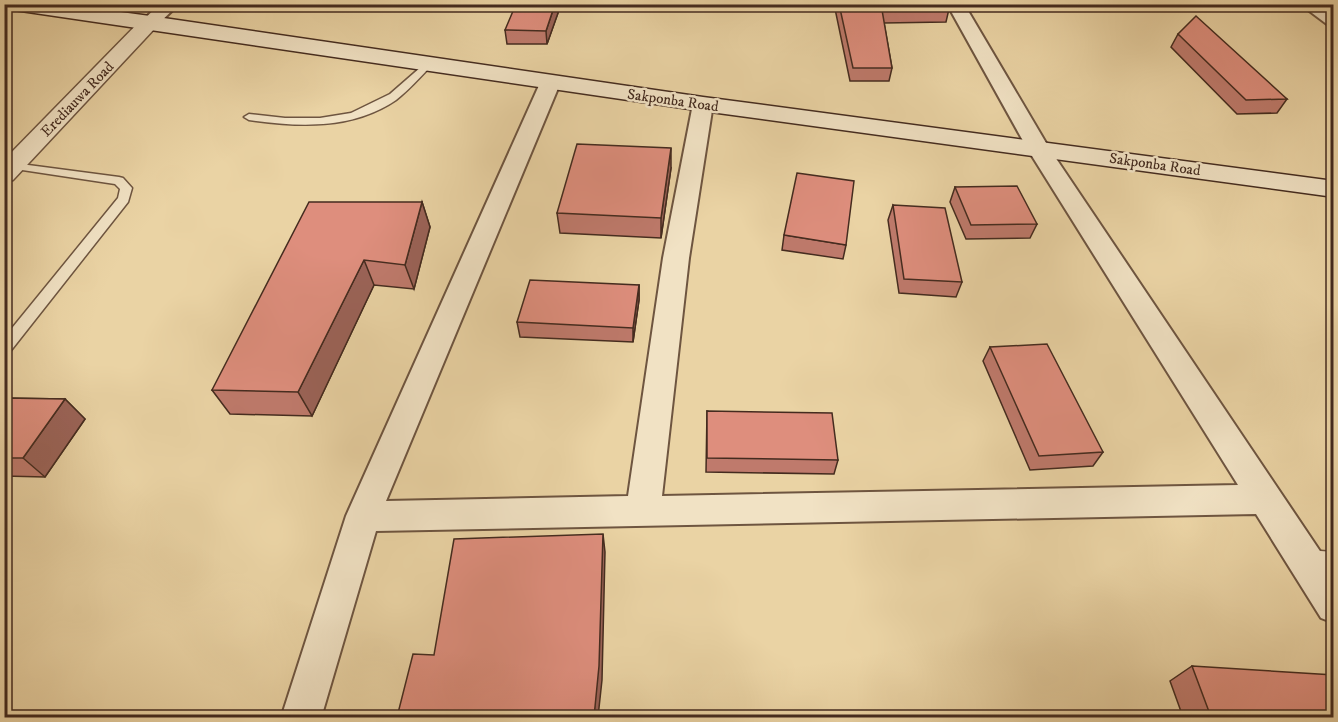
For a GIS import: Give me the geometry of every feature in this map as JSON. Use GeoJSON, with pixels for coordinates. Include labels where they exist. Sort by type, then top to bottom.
{"type":"FeatureCollection","features":[{"type":"Feature","properties":{"kind":"main road","name":"Sakponba Road"},"geometry":{"type":"LineString","coordinates":[[14,4],[703,104],[1334,189]]}},
{"type":"Feature","properties":{"kind":"main road","name":"Erediauwa Road"},"geometry":{"type":"LineString","coordinates":[[9,170],[150,22]]}},
{"type":"Feature","properties":{"kind":"street"},"geometry":{"type":"LineString","coordinates":[[150,22],[171,4]]}},
{"type":"Feature","properties":{"kind":"street"},"geometry":{"type":"LineString","coordinates":[[956,4],[1038,148],[1334,605]]}},
{"type":"Feature","properties":{"kind":"street"},"geometry":{"type":"LineString","coordinates":[[1308,4],[1334,21]]}},
{"type":"Feature","properties":{"kind":"street"},"geometry":{"type":"LineString","coordinates":[[300,717],[363,516],[551,81]]}},
{"type":"Feature","properties":{"kind":"street"},"geometry":{"type":"LineString","coordinates":[[643,511],[676,258],[703,104]]}},
{"type":"Feature","properties":{"kind":"street"},"geometry":{"type":"LineString","coordinates":[[363,516],[1264,499]]}},
{"type":"Feature","properties":{"kind":"lane"},"geometry":{"type":"LineString","coordinates":[[249,117],[294,124],[330,123],[390,99],[429,63]]}},
{"type":"Feature","properties":{"kind":"lane"},"geometry":{"type":"LineString","coordinates":[[4,349],[124,200],[126,188],[118,181],[9,170]]}},
{"type":"Feature","properties":{"kind":"lane"},"geometry":{"type":"LineString","coordinates":[[1304,558],[1334,561]]}},
{"type":"Feature","properties":{"kind":"building"},"geometry":{"type":"Polygon","coordinates":[[[516,4],[555,4],[546,31],[505,30],[516,4]]]}},
{"type":"Feature","properties":{"kind":"building"},"geometry":{"type":"Polygon","coordinates":[[[839,4],[946,4],[949,9],[882,10],[892,68],[853,68],[839,4]]]}},
{"type":"Feature","properties":{"kind":"building"},"geometry":{"type":"Polygon","coordinates":[[[1196,16],[1287,99],[1246,100],[1178,34],[1196,16]]]}},
{"type":"Feature","properties":{"kind":"building"},"geometry":{"type":"Polygon","coordinates":[[[577,144],[671,148],[661,218],[557,213],[577,144]]]}},
{"type":"Feature","properties":{"kind":"building"},"geometry":{"type":"Polygon","coordinates":[[[797,173],[854,181],[846,245],[784,235],[797,173]]]}},
{"type":"Feature","properties":{"kind":"building"},"geometry":{"type":"Polygon","coordinates":[[[1017,186],[1037,224],[971,225],[955,187],[1017,186]]]}},
{"type":"Feature","properties":{"kind":"building"},"geometry":{"type":"Polygon","coordinates":[[[309,202],[422,202],[405,265],[364,260],[298,392],[212,390],[309,202]]]}},
{"type":"Feature","properties":{"kind":"building"},"geometry":{"type":"Polygon","coordinates":[[[893,205],[945,208],[962,282],[904,279],[893,205]]]}},
{"type":"Feature","properties":{"kind":"building"},"geometry":{"type":"Polygon","coordinates":[[[530,280],[639,285],[633,328],[517,322],[530,280]]]}},
{"type":"Feature","properties":{"kind":"building"},"geometry":{"type":"Polygon","coordinates":[[[1047,344],[1103,452],[1039,456],[990,347],[1047,344]]]}},
{"type":"Feature","properties":{"kind":"building"},"geometry":{"type":"Polygon","coordinates":[[[4,398],[65,399],[23,458],[4,458],[4,398]]]}},
{"type":"Feature","properties":{"kind":"building"},"geometry":{"type":"Polygon","coordinates":[[[707,411],[832,413],[838,460],[707,458],[707,411]]]}},
{"type":"Feature","properties":{"kind":"building"},"geometry":{"type":"Polygon","coordinates":[[[603,534],[599,666],[594,717],[397,717],[413,654],[434,655],[454,539],[603,534]]]}},
{"type":"Feature","properties":{"kind":"building"},"geometry":{"type":"Polygon","coordinates":[[[1192,666],[1334,675],[1334,717],[1211,717],[1192,666]]]}}]}
